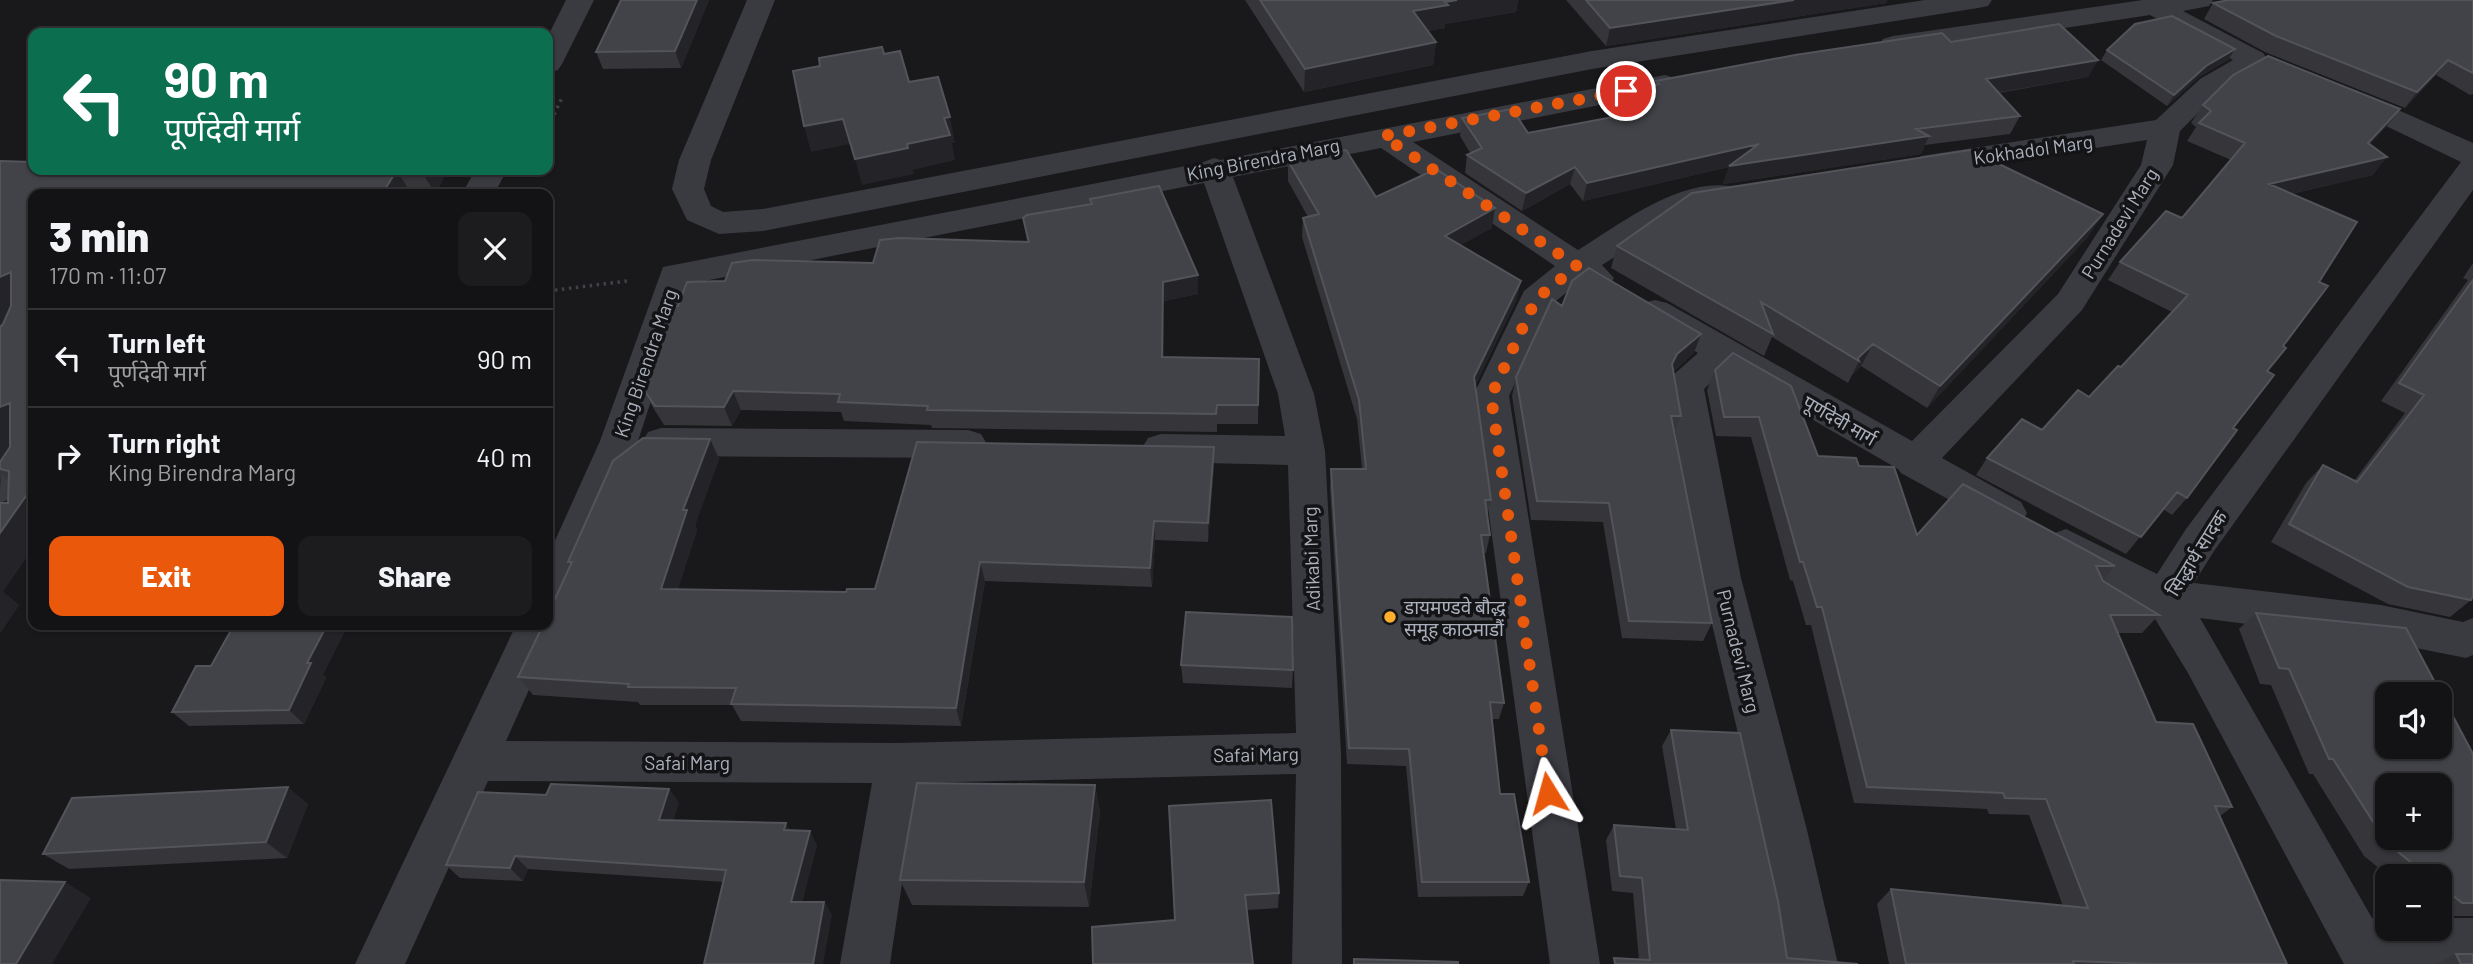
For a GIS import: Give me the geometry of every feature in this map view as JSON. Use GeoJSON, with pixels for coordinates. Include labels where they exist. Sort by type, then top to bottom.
{"type":"FeatureCollection","features":[{"type":"Feature","properties":{"kind":"street"},"geometry":{"type":"LineString","coordinates":[[553,54],[580,0]]}},
{"type":"Feature","properties":{"kind":"street"},"geometry":{"type":"LineString","coordinates":[[761,0],[695,160],[688,190],[698,213],[719,223],[763,220],[1592,60],[1978,0]]}},
{"type":"Feature","properties":{"kind":"street"},"geometry":{"type":"LineString","coordinates":[[1870,49],[2200,0]]}},
{"type":"Feature","properties":{"kind":"street"},"geometry":{"type":"LineString","coordinates":[[2155,7],[2266,65],[2210,85],[2165,128]]}},
{"type":"Feature","properties":{"kind":"street","name":"King Birendra Marg"},"geometry":{"type":"LineString","coordinates":[[553,589],[619,441],[675,275],[1214,168],[1694,78]]}},
{"type":"Feature","properties":{"kind":"street"},"geometry":{"type":"LineString","coordinates":[[2328,89],[2378,108],[2473,155]]}},
{"type":"Feature","properties":{"kind":"street","name":"Kokhadol Marg"},"geometry":{"type":"LineString","coordinates":[[1898,168],[2165,128]]}},
{"type":"Feature","properties":{"kind":"street","name":"Purnadevi Marg"},"geometry":{"type":"LineString","coordinates":[[1914,463],[2070,302],[2157,165],[2165,128]]}},
{"type":"Feature","properties":{"kind":"street","name":"पूर्णदेवी मार्ग"},"geometry":{"type":"LineString","coordinates":[[1383,136],[1577,266],[1914,463],[2164,597]]}},
{"type":"Feature","properties":{"kind":"street","name":"Adikabi Marg"},"geometry":{"type":"LineString","coordinates":[[1214,168],[1296,394],[1306,452],[1319,752],[1317,964]]}},
{"type":"Feature","properties":{"kind":"street","name":"सिद्धार्थ सादक"},"geometry":{"type":"LineString","coordinates":[[2365,953],[2203,660],[2164,597],[2200,540],[2473,168]]}},
{"type":"Feature","properties":{"kind":"street"},"geometry":{"type":"LineString","coordinates":[[1575,964],[1491,396],[1536,299],[1577,266],[1675,204],[1767,189]]}},
{"type":"Feature","properties":{"kind":"street","name":"Purnadevi Marg"},"geometry":{"type":"LineString","coordinates":[[1722,351],[1685,385],[1721,578],[1784,830],[1813,964]]}},
{"type":"Feature","properties":{"kind":"street"},"geometry":{"type":"LineString","coordinates":[[619,441],[1003,445]]}},
{"type":"Feature","properties":{"kind":"street"},"geometry":{"type":"LineString","coordinates":[[1127,447],[1306,452]]}},
{"type":"Feature","properties":{"kind":"street"},"geometry":{"type":"LineString","coordinates":[[0,488],[28,450]]}},
{"type":"Feature","properties":{"kind":"street"},"geometry":{"type":"LineString","coordinates":[[0,510],[28,510]]}},
{"type":"Feature","properties":{"kind":"street"},"geometry":{"type":"LineString","coordinates":[[2164,597],[2381,623],[2466,640],[2473,636]]}},
{"type":"Feature","properties":{"kind":"street"},"geometry":{"type":"LineString","coordinates":[[380,964],[535,630]]}},
{"type":"Feature","properties":{"kind":"street","name":"Safai Marg"},"geometry":{"type":"LineString","coordinates":[[475,761],[898,763],[1319,752]]}},
{"type":"Feature","properties":{"kind":"street"},"geometry":{"type":"LineString","coordinates":[[865,964],[898,763]]}},
{"type":"Feature","properties":{"kind":"street"},"geometry":{"type":"LineString","coordinates":[[2365,953],[2473,942]]}},
{"type":"Feature","properties":{"kind":"path"},"geometry":{"type":"LineString","coordinates":[[553,290],[675,275]]}},
{"type":"Feature","properties":{"kind":"building"},"geometry":{"type":"Polygon","coordinates":[[[621,0],[697,0],[675,51],[596,52],[621,0]]]}},
{"type":"Feature","properties":{"kind":"building"},"geometry":{"type":"Polygon","coordinates":[[[1260,0],[1457,0],[1445,2],[1448,5],[1413,11],[1436,42],[1305,69],[1260,0]]]}},
{"type":"Feature","properties":{"kind":"building"},"geometry":{"type":"Polygon","coordinates":[[[1586,0],[1794,0],[1610,28],[1586,0]]]}},
{"type":"Feature","properties":{"kind":"building"},"geometry":{"type":"Polygon","coordinates":[[[2229,0],[2473,0],[2473,73],[2448,60],[2417,92],[2276,36],[2213,3],[2229,0]]]}},
{"type":"Feature","properties":{"kind":"building"},"geometry":{"type":"Polygon","coordinates":[[[2172,16],[2235,49],[2206,66],[2174,95],[2107,50],[2135,24],[2172,16]]]}},
{"type":"Feature","properties":{"kind":"building"},"geometry":{"type":"Polygon","coordinates":[[[2059,24],[2098,60],[1986,79],[2020,116],[1916,129],[1929,136],[1729,166],[1759,144],[1587,183],[1575,167],[1526,193],[1467,155],[1482,148],[1462,118],[1512,109],[1528,133],[1629,114],[1613,91],[1659,84],[1656,81],[1795,55],[1942,33],[1951,42],[2059,24]]]}},
{"type":"Feature","properties":{"kind":"building"},"geometry":{"type":"Polygon","coordinates":[[[882,47],[884,54],[900,51],[909,82],[938,77],[950,117],[944,118],[950,135],[907,144],[908,148],[855,159],[843,119],[804,126],[793,71],[820,66],[819,58],[882,47]]]}},
{"type":"Feature","properties":{"kind":"building"},"geometry":{"type":"Polygon","coordinates":[[[2268,56],[2400,109],[2368,143],[2387,157],[2269,184],[2357,222],[2319,282],[2328,286],[2267,371],[2274,375],[2233,428],[2237,430],[2187,498],[2177,492],[2141,537],[1987,458],[2022,419],[2042,430],[2078,390],[2089,397],[2188,295],[2120,262],[2166,211],[2182,218],[2245,143],[2199,123],[2211,111],[2203,105],[2233,75],[2268,56]]]}},
{"type":"Feature","properties":{"kind":"building"},"geometry":{"type":"Polygon","coordinates":[[[1346,150],[1376,197],[1436,169],[1495,208],[1445,236],[1521,281],[1474,377],[1491,500],[1485,500],[1490,535],[1481,535],[1504,703],[1490,702],[1500,794],[1514,794],[1529,882],[1422,882],[1409,749],[1349,748],[1331,469],[1366,469],[1359,400],[1303,218],[1319,214],[1288,161],[1346,150]]]}},
{"type":"Feature","properties":{"kind":"building"},"geometry":{"type":"Polygon","coordinates":[[[1970,150],[2103,214],[1940,386],[1873,344],[1858,358],[1859,361],[1761,302],[1773,334],[1617,246],[1692,193],[1970,150]]]}},
{"type":"Feature","properties":{"kind":"building"},"geometry":{"type":"Polygon","coordinates":[[[0,161],[28,162],[28,175],[394,175],[385,189],[28,189],[28,493],[0,533],[0,503],[8,503],[9,471],[0,469],[0,462],[10,447],[10,403],[0,407],[0,327],[11,306],[11,272],[0,277],[0,161]]]}},
{"type":"Feature","properties":{"kind":"building"},"geometry":{"type":"Polygon","coordinates":[[[1159,186],[1198,275],[1163,282],[1162,357],[1259,359],[1258,405],[1217,405],[1216,414],[927,410],[928,406],[838,402],[840,394],[733,391],[724,407],[655,406],[642,387],[671,306],[678,306],[687,282],[725,281],[732,263],[753,260],[873,263],[880,240],[899,238],[1029,242],[1023,218],[1027,215],[1092,204],[1090,199],[1159,186]]]}},
{"type":"Feature","properties":{"kind":"building"},"geometry":{"type":"Polygon","coordinates":[[[1589,268],[1701,334],[1677,354],[1672,364],[1681,416],[1671,416],[1712,623],[1629,621],[1609,503],[1537,501],[1516,377],[1552,299],[1562,306],[1572,281],[1589,268]]]}},
{"type":"Feature","properties":{"kind":"building"},"geometry":{"type":"Polygon","coordinates":[[[2473,280],[2471,600],[2408,587],[2289,524],[2323,465],[2357,482],[2424,395],[2399,383],[2473,280]]]}},
{"type":"Feature","properties":{"kind":"building"},"geometry":{"type":"Polygon","coordinates":[[[1733,353],[1791,386],[1818,456],[1856,458],[1859,466],[1894,467],[1917,535],[1963,484],[2115,566],[2096,566],[2103,581],[2159,615],[2110,615],[2156,722],[2193,724],[2232,807],[2215,806],[2287,964],[2073,961],[2074,964],[1906,964],[1891,889],[2088,908],[2046,799],[2005,798],[2003,793],[1867,787],[1822,607],[1817,607],[1803,562],[1800,562],[1759,417],[1724,417],[1715,370],[1733,353]]]}},
{"type":"Feature","properties":{"kind":"building"},"geometry":{"type":"Polygon","coordinates":[[[643,438],[710,439],[683,510],[687,510],[661,589],[846,592],[847,589],[875,589],[917,442],[1214,447],[1208,523],[1154,521],[1150,568],[980,562],[956,708],[731,704],[736,688],[628,687],[629,684],[518,677],[541,630],[553,630],[553,603],[572,562],[568,562],[613,461],[643,438]]]}},
{"type":"Feature","properties":{"kind":"building"},"geometry":{"type":"Polygon","coordinates":[[[1186,612],[1292,617],[1293,670],[1181,665],[1186,612]]]}},
{"type":"Feature","properties":{"kind":"building"},"geometry":{"type":"Polygon","coordinates":[[[2256,613],[2406,628],[2435,682],[2375,682],[2375,759],[2452,759],[2452,715],[2473,754],[2473,903],[2462,903],[2452,895],[2452,864],[2413,864],[2396,850],[2452,850],[2452,773],[2375,773],[2375,825],[2333,759],[2329,759],[2289,669],[2279,668],[2256,613]]]}},
{"type":"Feature","properties":{"kind":"building"},"geometry":{"type":"Polygon","coordinates":[[[231,630],[324,630],[307,663],[311,663],[289,710],[172,712],[196,666],[211,666],[231,630]]]}},
{"type":"Feature","properties":{"kind":"building"},"geometry":{"type":"Polygon","coordinates":[[[1671,730],[1740,733],[1778,901],[1787,958],[1858,964],[1615,964],[1614,958],[1650,960],[1642,878],[1620,876],[1614,825],[1688,830],[1671,730]]]}},
{"type":"Feature","properties":{"kind":"building"},"geometry":{"type":"Polygon","coordinates":[[[917,783],[1095,785],[1084,882],[900,880],[917,783]]]}},
{"type":"Feature","properties":{"kind":"building"},"geometry":{"type":"Polygon","coordinates":[[[551,784],[669,789],[659,820],[786,823],[784,830],[810,831],[791,902],[824,902],[813,964],[704,964],[726,870],[515,856],[510,868],[446,865],[478,792],[546,795],[551,784]]]}},
{"type":"Feature","properties":{"kind":"building"},"geometry":{"type":"Polygon","coordinates":[[[288,787],[266,842],[43,854],[72,798],[288,787]]]}},
{"type":"Feature","properties":{"kind":"building"},"geometry":{"type":"Polygon","coordinates":[[[1271,800],[1279,893],[1245,895],[1253,964],[1093,964],[1092,927],[1175,920],[1169,806],[1271,800]]]}},
{"type":"Feature","properties":{"kind":"building"},"geometry":{"type":"Polygon","coordinates":[[[0,880],[65,882],[16,964],[0,964],[0,880]]]}},
{"type":"Feature","properties":{"kind":"building"},"geometry":{"type":"Polygon","coordinates":[[[2456,954],[2473,954],[2473,964],[2461,964],[2456,954]]]}},
{"type":"Feature","properties":{"kind":"building"},"geometry":{"type":"Polygon","coordinates":[[[1354,959],[1458,962],[1458,964],[1354,964],[1354,959]]]}},
{"type":"Feature","properties":{"kind":"place","name":"डायमण्डवे बौद्ध समूह काठमाडौं"},"geometry":{"type":"Point","coordinates":[1390,617]}},
{"type":"Feature","properties":{"kind":"route"},"geometry":{"type":"LineString","coordinates":[[1548,793],[1491,396],[1536,299],[1577,266],[1383,136],[1626,91]]}}]}
